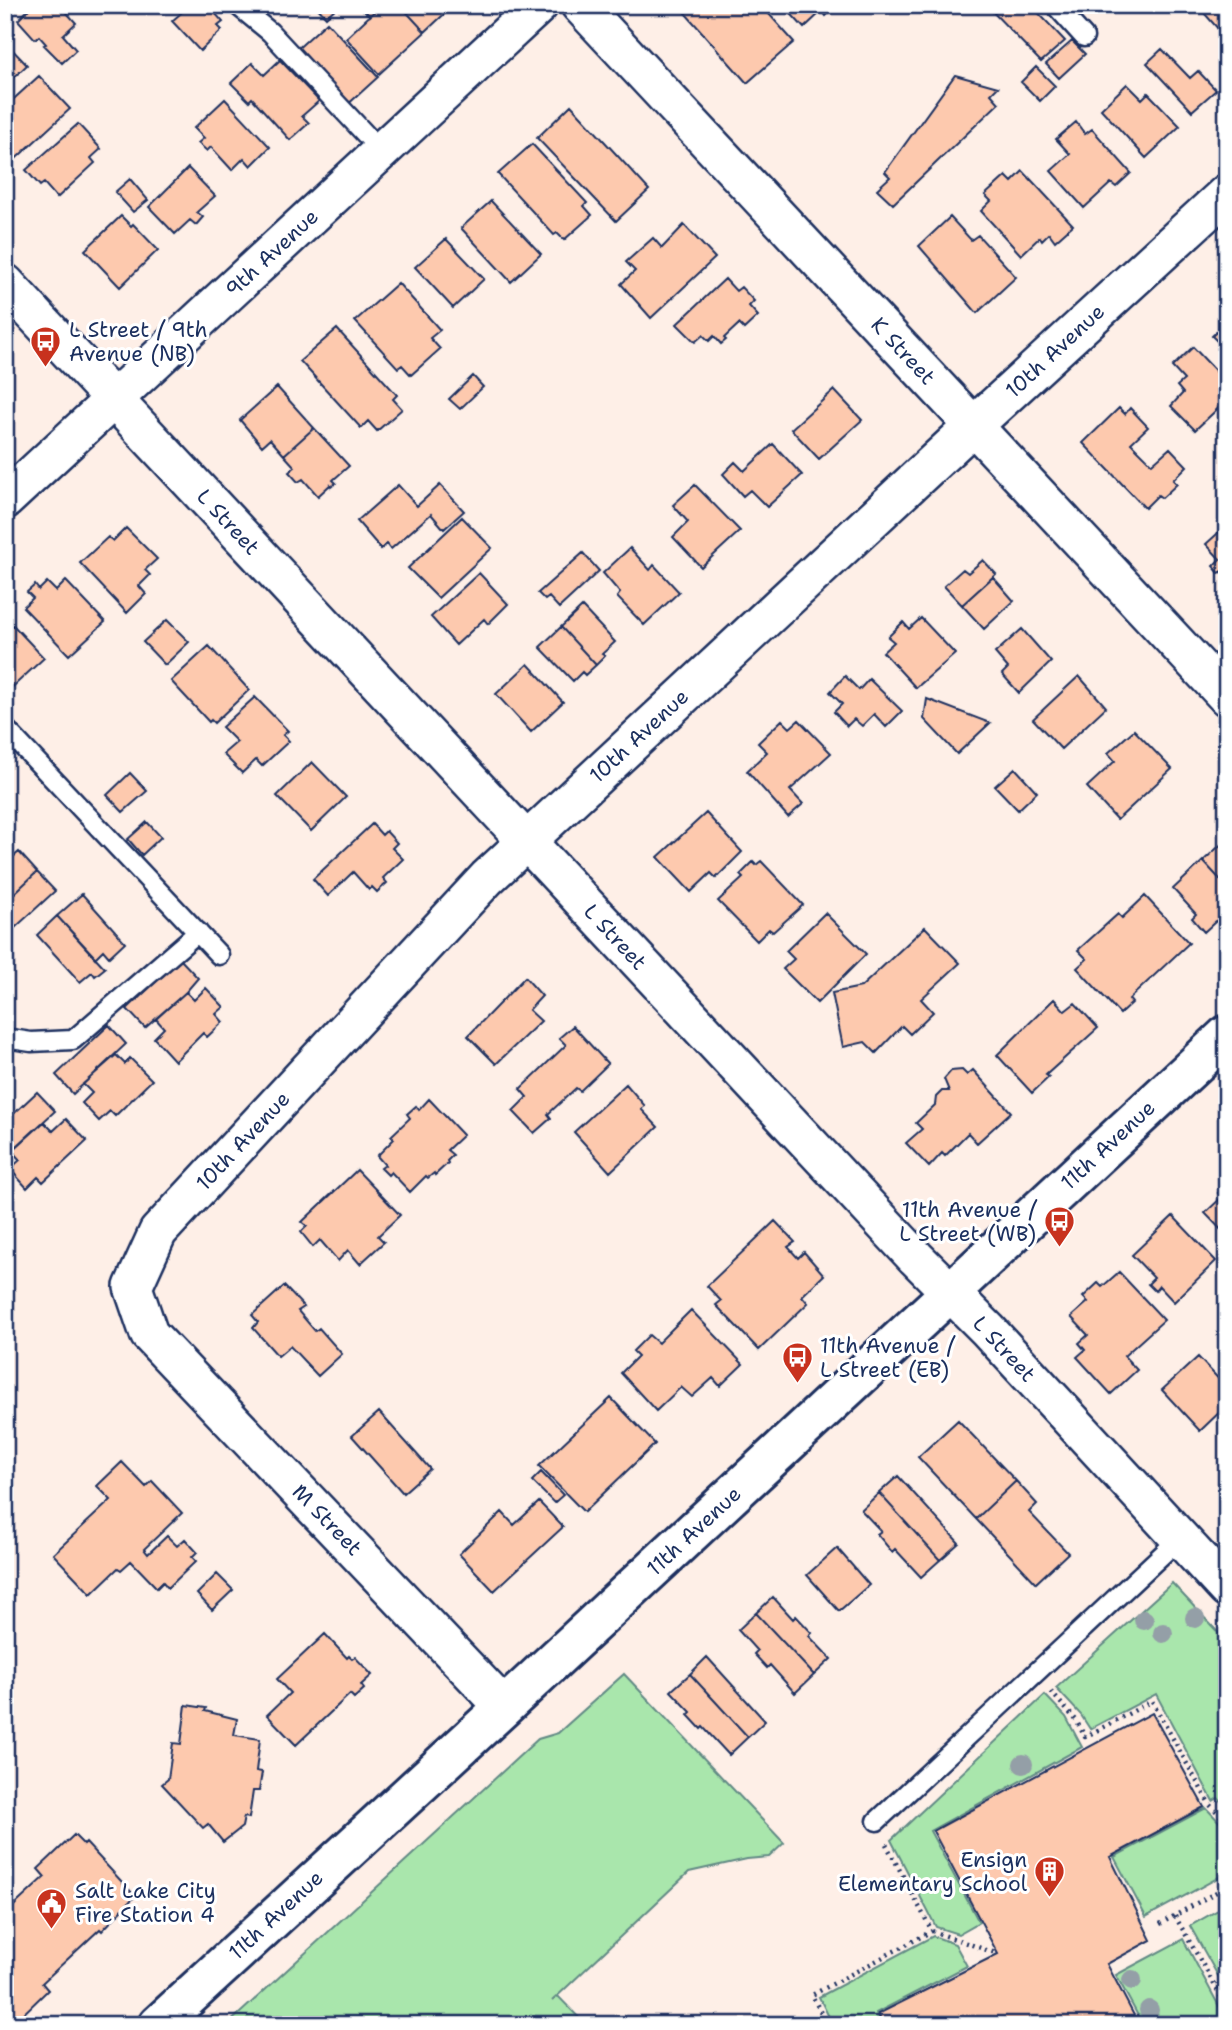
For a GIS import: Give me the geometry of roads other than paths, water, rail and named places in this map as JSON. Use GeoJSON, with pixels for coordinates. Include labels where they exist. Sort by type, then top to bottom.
{"type":"FeatureCollection","features":[{"type":"Feature","properties":{"kind":"street","name":"9th Avenue"},"geometry":{"type":"LineString","coordinates":[[5,500],[539,5]]}},
{"type":"Feature","properties":{"kind":"street","name":"K Street"},"geometry":{"type":"LineString","coordinates":[[580,5],[1227,697]]}},
{"type":"Feature","properties":{"kind":"street","name":"10th Avenue"},"geometry":{"type":"LineString","coordinates":[[149,1334],[133,1287],[158,1232],[487,878],[1227,192]]}},
{"type":"Feature","properties":{"kind":"street","name":"L Street"},"geometry":{"type":"LineString","coordinates":[[5,283],[526,842],[988,1330],[1227,1589]]}},
{"type":"Feature","properties":{"kind":"street","name":"11th Avenue"},"geometry":{"type":"LineString","coordinates":[[158,2025],[505,1707],[1227,1035]]}},
{"type":"Feature","properties":{"kind":"street","name":"M Street"},"geometry":{"type":"LineString","coordinates":[[149,1334],[505,1707]]}},
{"type":"Feature","properties":{"kind":"lane"},"geometry":{"type":"LineString","coordinates":[[236,5],[270,32],[382,152]]}},
{"type":"Feature","properties":{"kind":"lane"},"geometry":{"type":"LineString","coordinates":[[1055,5],[1084,37]]}},
{"type":"Feature","properties":{"kind":"lane"},"geometry":{"type":"LineString","coordinates":[[5,728],[219,954]]}},
{"type":"Feature","properties":{"kind":"lane"},"geometry":{"type":"LineString","coordinates":[[5,1038],[31,1042],[73,1040],[198,932]]}},
{"type":"Feature","properties":{"kind":"lane"},"geometry":{"type":"LineString","coordinates":[[877,1821],[1179,1539]]}},
{"type":"Feature","properties":{"kind":"place","name":"L Street / 9th Avenue (NB)"},"geometry":{"type":"Point","coordinates":[46,369]}},
{"type":"Feature","properties":{"kind":"place","name":"11th Avenue / L Street (WB)"},"geometry":{"type":"Point","coordinates":[1059,1249]}},
{"type":"Feature","properties":{"kind":"place","name":"11th Avenue / L Street (EB)"},"geometry":{"type":"Point","coordinates":[797,1385]}},
{"type":"Feature","properties":{"kind":"place","name":"Ensign Elementary School"},"geometry":{"type":"Point","coordinates":[1050,1899]}},
{"type":"Feature","properties":{"kind":"place","name":"Salt Lake City Fire Station 4"},"geometry":{"type":"Point","coordinates":[52,1930]}}]}
